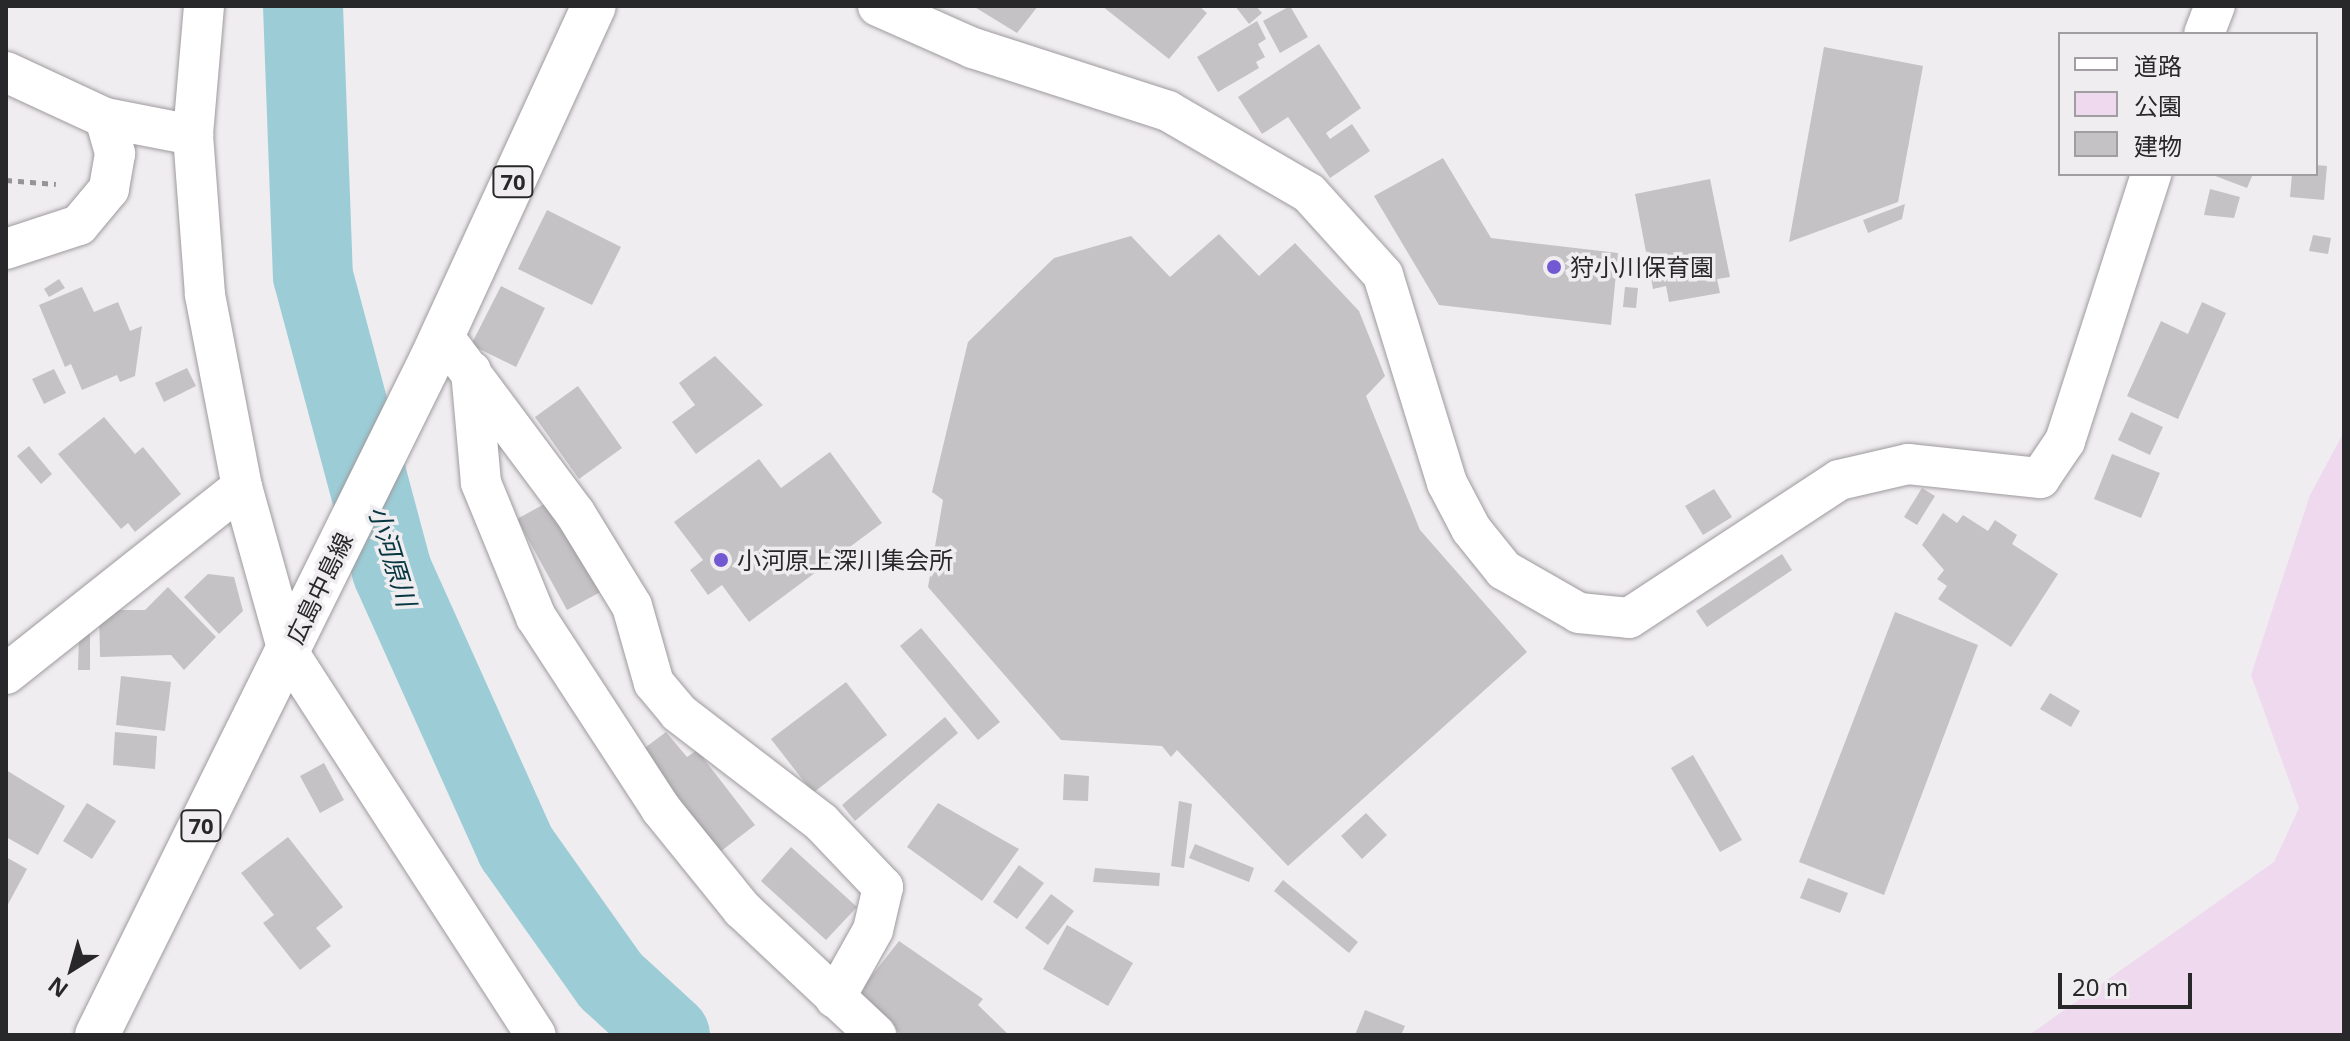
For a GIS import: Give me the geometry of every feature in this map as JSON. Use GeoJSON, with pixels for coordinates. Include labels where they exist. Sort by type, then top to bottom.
{"type":"FeatureCollection","features":[{"type":"Feature","properties":{"kind":"main road","name":"広島中島線"},"geometry":{"type":"LineString","coordinates":[[97,1035],[296,634],[449,355],[594,6]]}},
{"type":"Feature","properties":{"kind":"street"},"geometry":{"type":"LineString","coordinates":[[204,6],[193,135],[205,295],[242,487],[296,634],[536,1035]]}},
{"type":"Feature","properties":{"kind":"street"},"geometry":{"type":"LineString","coordinates":[[878,6],[973,48],[1168,111],[1309,193],[1383,275],[1447,483],[1471,529],[1504,570],[1579,613],[1629,618],[1839,480],[1908,464],[2040,478],[2065,441],[2150,176]]}},
{"type":"Feature","properties":{"kind":"street"},"geometry":{"type":"LineString","coordinates":[[2205,32],[2215,6]]}},
{"type":"Feature","properties":{"kind":"street"},"geometry":{"type":"LineString","coordinates":[[6,72],[105,118],[193,135]]}},
{"type":"Feature","properties":{"kind":"street"},"geometry":{"type":"LineString","coordinates":[[6,249],[79,225],[109,189],[115,154],[105,118]]}},
{"type":"Feature","properties":{"kind":"street"},"geometry":{"type":"LineString","coordinates":[[449,355],[575,513],[632,606],[654,683],[679,713],[821,822],[883,887],[873,930],[835,998]]}},
{"type":"Feature","properties":{"kind":"street"},"geometry":{"type":"LineString","coordinates":[[449,355],[481,483],[536,617],[661,809],[742,909],[876,1035]]}},
{"type":"Feature","properties":{"kind":"street"},"geometry":{"type":"LineString","coordinates":[[6,674],[242,487]]}},
{"type":"Feature","properties":{"kind":"green space"},"geometry":{"type":"Polygon","coordinates":[[[2344,432],[2344,1035],[2029,1035],[2274,862],[2299,808],[2251,675],[2310,495],[2344,432]]]}},
{"type":"Feature","properties":{"kind":"building"},"geometry":{"type":"Polygon","coordinates":[[[973,6],[1038,6],[1017,33],[973,6]]]}},
{"type":"Feature","properties":{"kind":"building"},"geometry":{"type":"Polygon","coordinates":[[[1102,6],[1199,6],[1207,13],[1169,59],[1102,6]]]}},
{"type":"Feature","properties":{"kind":"building"},"geometry":{"type":"Polygon","coordinates":[[[1235,6],[1256,6],[1262,13],[1249,24],[1235,6]]]}},
{"type":"Feature","properties":{"kind":"building"},"geometry":{"type":"Polygon","coordinates":[[[1290,6],[1308,37],[1280,53],[1263,21],[1290,6]]]}},
{"type":"Feature","properties":{"kind":"building"},"geometry":{"type":"Polygon","coordinates":[[[1257,21],[1266,39],[1258,44],[1265,57],[1256,62],[1259,68],[1218,92],[1197,57],[1257,21]]]}},
{"type":"Feature","properties":{"kind":"building"},"geometry":{"type":"Polygon","coordinates":[[[1319,44],[1361,108],[1326,133],[1330,139],[1352,124],[1370,151],[1330,178],[1288,117],[1262,134],[1238,97],[1319,44]]]}},
{"type":"Feature","properties":{"kind":"building"},"geometry":{"type":"Polygon","coordinates":[[[1824,47],[1923,66],[1898,202],[1789,242],[1824,47]]]}},
{"type":"Feature","properties":{"kind":"building"},"geometry":{"type":"Polygon","coordinates":[[[1443,158],[1491,238],[1618,253],[1611,325],[1439,305],[1374,196],[1443,158]]]}},
{"type":"Feature","properties":{"kind":"building"},"geometry":{"type":"Polygon","coordinates":[[[2318,165],[2327,166],[2324,200],[2290,197],[2292,176],[2318,176],[2318,165]]]}},
{"type":"Feature","properties":{"kind":"building"},"geometry":{"type":"Polygon","coordinates":[[[2215,176],[2252,176],[2247,188],[2215,176]]]}},
{"type":"Feature","properties":{"kind":"building"},"geometry":{"type":"Polygon","coordinates":[[[1710,179],[1730,277],[1717,279],[1720,293],[1669,302],[1666,286],[1653,289],[1635,194],[1710,179]]]}},
{"type":"Feature","properties":{"kind":"building"},"geometry":{"type":"Polygon","coordinates":[[[2210,189],[2240,197],[2234,218],[2204,215],[2210,189]]]}},
{"type":"Feature","properties":{"kind":"building"},"geometry":{"type":"Polygon","coordinates":[[[1905,204],[1902,219],[1868,233],[1863,220],[1905,204]]]}},
{"type":"Feature","properties":{"kind":"building"},"geometry":{"type":"Polygon","coordinates":[[[547,210],[621,247],[592,305],[518,269],[547,210]]]}},
{"type":"Feature","properties":{"kind":"building"},"geometry":{"type":"Polygon","coordinates":[[[1219,234],[1259,276],[1295,243],[1359,311],[1385,376],[1366,396],[1420,530],[1527,652],[1288,866],[1177,750],[1171,757],[1162,746],[1061,740],[928,587],[943,500],[932,492],[968,342],[1054,258],[1131,236],[1170,277],[1219,234]]]}},
{"type":"Feature","properties":{"kind":"building"},"geometry":{"type":"Polygon","coordinates":[[[2313,235],[2331,238],[2328,254],[2309,251],[2313,235]]]}},
{"type":"Feature","properties":{"kind":"building"},"geometry":{"type":"Polygon","coordinates":[[[59,279],[65,288],[49,297],[44,289],[59,279]]]}},
{"type":"Feature","properties":{"kind":"building"},"geometry":{"type":"Polygon","coordinates":[[[501,286],[545,308],[516,367],[471,345],[501,286]]]}},
{"type":"Feature","properties":{"kind":"building"},"geometry":{"type":"Polygon","coordinates":[[[82,287],[94,312],[118,302],[130,331],[142,326],[135,376],[120,382],[117,375],[82,390],[71,364],[65,367],[39,305],[82,287]]]}},
{"type":"Feature","properties":{"kind":"building"},"geometry":{"type":"Polygon","coordinates":[[[1625,287],[1638,288],[1636,308],[1623,307],[1625,287]]]}},
{"type":"Feature","properties":{"kind":"building"},"geometry":{"type":"Polygon","coordinates":[[[2202,302],[2226,313],[2178,419],[2127,396],[2161,321],[2188,334],[2202,302]]]}},
{"type":"Feature","properties":{"kind":"building"},"geometry":{"type":"Polygon","coordinates":[[[715,356],[763,405],[696,454],[672,422],[695,405],[679,383],[715,356]]]}},
{"type":"Feature","properties":{"kind":"building"},"geometry":{"type":"Polygon","coordinates":[[[187,368],[196,386],[164,402],[155,383],[187,368]]]}},
{"type":"Feature","properties":{"kind":"building"},"geometry":{"type":"Polygon","coordinates":[[[54,369],[66,393],[44,404],[32,379],[54,369]]]}},
{"type":"Feature","properties":{"kind":"building"},"geometry":{"type":"Polygon","coordinates":[[[578,386],[622,448],[579,479],[535,417],[578,386]]]}},
{"type":"Feature","properties":{"kind":"building"},"geometry":{"type":"Polygon","coordinates":[[[2131,412],[2163,427],[2150,455],[2118,440],[2131,412]]]}},
{"type":"Feature","properties":{"kind":"building"},"geometry":{"type":"Polygon","coordinates":[[[104,417],[135,454],[143,447],[181,494],[135,532],[128,523],[121,529],[58,454],[104,417]]]}},
{"type":"Feature","properties":{"kind":"building"},"geometry":{"type":"Polygon","coordinates":[[[29,446],[52,474],[41,484],[17,456],[29,446]]]}},
{"type":"Feature","properties":{"kind":"building"},"geometry":{"type":"Polygon","coordinates":[[[830,452],[882,523],[749,622],[722,585],[708,595],[690,570],[703,560],[674,522],[759,459],[781,488],[830,452]]]}},
{"type":"Feature","properties":{"kind":"building"},"geometry":{"type":"Polygon","coordinates":[[[2112,454],[2160,473],[2141,518],[2094,499],[2112,454]]]}},
{"type":"Feature","properties":{"kind":"building"},"geometry":{"type":"Polygon","coordinates":[[[1922,488],[1935,496],[1917,525],[1904,517],[1922,488]]]}},
{"type":"Feature","properties":{"kind":"building"},"geometry":{"type":"Polygon","coordinates":[[[1714,489],[1732,517],[1703,535],[1685,506],[1714,489]]]}},
{"type":"Feature","properties":{"kind":"building"},"geometry":{"type":"Polygon","coordinates":[[[548,502],[608,588],[567,610],[517,519],[548,502]]]}},
{"type":"Feature","properties":{"kind":"building"},"geometry":{"type":"Polygon","coordinates":[[[1943,513],[1957,523],[1963,515],[1988,531],[1995,520],[2017,535],[2012,544],[2058,574],[2011,647],[1938,599],[1947,586],[1937,579],[1944,570],[1922,545],[1943,513]]]}},
{"type":"Feature","properties":{"kind":"building"},"geometry":{"type":"Polygon","coordinates":[[[1782,554],[1792,570],[1707,627],[1696,611],[1782,554]]]}},
{"type":"Feature","properties":{"kind":"building"},"geometry":{"type":"Polygon","coordinates":[[[208,574],[234,577],[243,611],[219,634],[184,597],[208,574]]]}},
{"type":"Feature","properties":{"kind":"building"},"geometry":{"type":"Polygon","coordinates":[[[168,587],[216,637],[184,670],[171,655],[100,657],[99,610],[145,610],[168,587]]]}},
{"type":"Feature","properties":{"kind":"building"},"geometry":{"type":"Polygon","coordinates":[[[1895,612],[1978,645],[1884,895],[1799,862],[1895,612]]]}},
{"type":"Feature","properties":{"kind":"building"},"geometry":{"type":"Polygon","coordinates":[[[921,628],[1000,722],[978,740],[900,646],[921,628]]]}},
{"type":"Feature","properties":{"kind":"building"},"geometry":{"type":"Polygon","coordinates":[[[79,634],[90,634],[90,670],[78,670],[79,634]]]}},
{"type":"Feature","properties":{"kind":"building"},"geometry":{"type":"Polygon","coordinates":[[[121,676],[171,682],[165,731],[116,725],[121,676]]]}},
{"type":"Feature","properties":{"kind":"building"},"geometry":{"type":"Polygon","coordinates":[[[846,682],[887,735],[813,793],[771,739],[846,682]]]}},
{"type":"Feature","properties":{"kind":"building"},"geometry":{"type":"Polygon","coordinates":[[[2050,693],[2080,711],[2071,727],[2040,709],[2050,693]]]}},
{"type":"Feature","properties":{"kind":"building"},"geometry":{"type":"Polygon","coordinates":[[[945,717],[958,733],[855,821],[842,805],[945,717]]]}},
{"type":"Feature","properties":{"kind":"building"},"geometry":{"type":"Polygon","coordinates":[[[115,732],[157,736],[155,769],[113,765],[115,732]]]}},
{"type":"Feature","properties":{"kind":"building"},"geometry":{"type":"Polygon","coordinates":[[[666,732],[687,757],[697,750],[755,825],[720,852],[642,750],[666,732]]]}},
{"type":"Feature","properties":{"kind":"building"},"geometry":{"type":"Polygon","coordinates":[[[1693,755],[1742,840],[1720,852],[1671,768],[1693,755]]]}},
{"type":"Feature","properties":{"kind":"building"},"geometry":{"type":"Polygon","coordinates":[[[324,763],[344,800],[320,813],[300,776],[324,763]]]}},
{"type":"Feature","properties":{"kind":"building"},"geometry":{"type":"Polygon","coordinates":[[[6,770],[65,806],[38,855],[6,837],[6,770]]]}},
{"type":"Feature","properties":{"kind":"building"},"geometry":{"type":"Polygon","coordinates":[[[1064,774],[1089,776],[1088,801],[1063,800],[1064,774]]]}},
{"type":"Feature","properties":{"kind":"building"},"geometry":{"type":"Polygon","coordinates":[[[1179,801],[1192,804],[1184,868],[1171,866],[1179,801]]]}},
{"type":"Feature","properties":{"kind":"building"},"geometry":{"type":"Polygon","coordinates":[[[87,803],[116,821],[92,859],[63,841],[87,803]]]}},
{"type":"Feature","properties":{"kind":"building"},"geometry":{"type":"Polygon","coordinates":[[[938,803],[1019,849],[982,901],[907,847],[938,803]]]}},
{"type":"Feature","properties":{"kind":"building"},"geometry":{"type":"Polygon","coordinates":[[[1366,813],[1387,835],[1362,859],[1341,836],[1366,813]]]}},
{"type":"Feature","properties":{"kind":"building"},"geometry":{"type":"Polygon","coordinates":[[[288,837],[343,907],[316,928],[331,946],[300,970],[263,923],[274,915],[241,873],[288,837]]]}},
{"type":"Feature","properties":{"kind":"building"},"geometry":{"type":"Polygon","coordinates":[[[1195,844],[1254,868],[1249,882],[1189,858],[1195,844]]]}},
{"type":"Feature","properties":{"kind":"building"},"geometry":{"type":"Polygon","coordinates":[[[791,847],[857,907],[826,940],[761,881],[791,847]]]}},
{"type":"Feature","properties":{"kind":"building"},"geometry":{"type":"Polygon","coordinates":[[[6,857],[27,869],[6,908],[6,857]]]}},
{"type":"Feature","properties":{"kind":"building"},"geometry":{"type":"Polygon","coordinates":[[[1019,865],[1044,883],[1017,919],[993,902],[1019,865]]]}},
{"type":"Feature","properties":{"kind":"building"},"geometry":{"type":"Polygon","coordinates":[[[1095,868],[1160,873],[1159,886],[1093,882],[1095,868]]]}},
{"type":"Feature","properties":{"kind":"building"},"geometry":{"type":"Polygon","coordinates":[[[1808,878],[1848,893],[1840,913],[1800,898],[1808,878]]]}},
{"type":"Feature","properties":{"kind":"building"},"geometry":{"type":"Polygon","coordinates":[[[1283,880],[1358,942],[1349,953],[1274,891],[1283,880]]]}},
{"type":"Feature","properties":{"kind":"building"},"geometry":{"type":"Polygon","coordinates":[[[1051,894],[1074,911],[1048,945],[1025,928],[1051,894]]]}},
{"type":"Feature","properties":{"kind":"building"},"geometry":{"type":"Polygon","coordinates":[[[1067,925],[1133,963],[1108,1006],[1043,969],[1067,925]]]}},
{"type":"Feature","properties":{"kind":"building"},"geometry":{"type":"Polygon","coordinates":[[[899,941],[983,999],[978,1005],[1009,1035],[902,1035],[855,997],[899,941]]]}},
{"type":"Feature","properties":{"kind":"building"},"geometry":{"type":"Polygon","coordinates":[[[1365,1010],[1405,1026],[1401,1035],[1355,1035],[1365,1010]]]}},
{"type":"Feature","properties":{"kind":"waterway","name":"小河原川"},"geometry":{"type":"LineString","coordinates":[[303,6],[313,276],[392,571],[516,847],[611,981],[670,1035]]}},
{"type":"Feature","properties":{"kind":"place","name":"狩小川保育園"},"geometry":{"type":"Point","coordinates":[1554,267]}},
{"type":"Feature","properties":{"kind":"place","name":"小河原上深川集会所"},"geometry":{"type":"Point","coordinates":[721,560]}}]}
